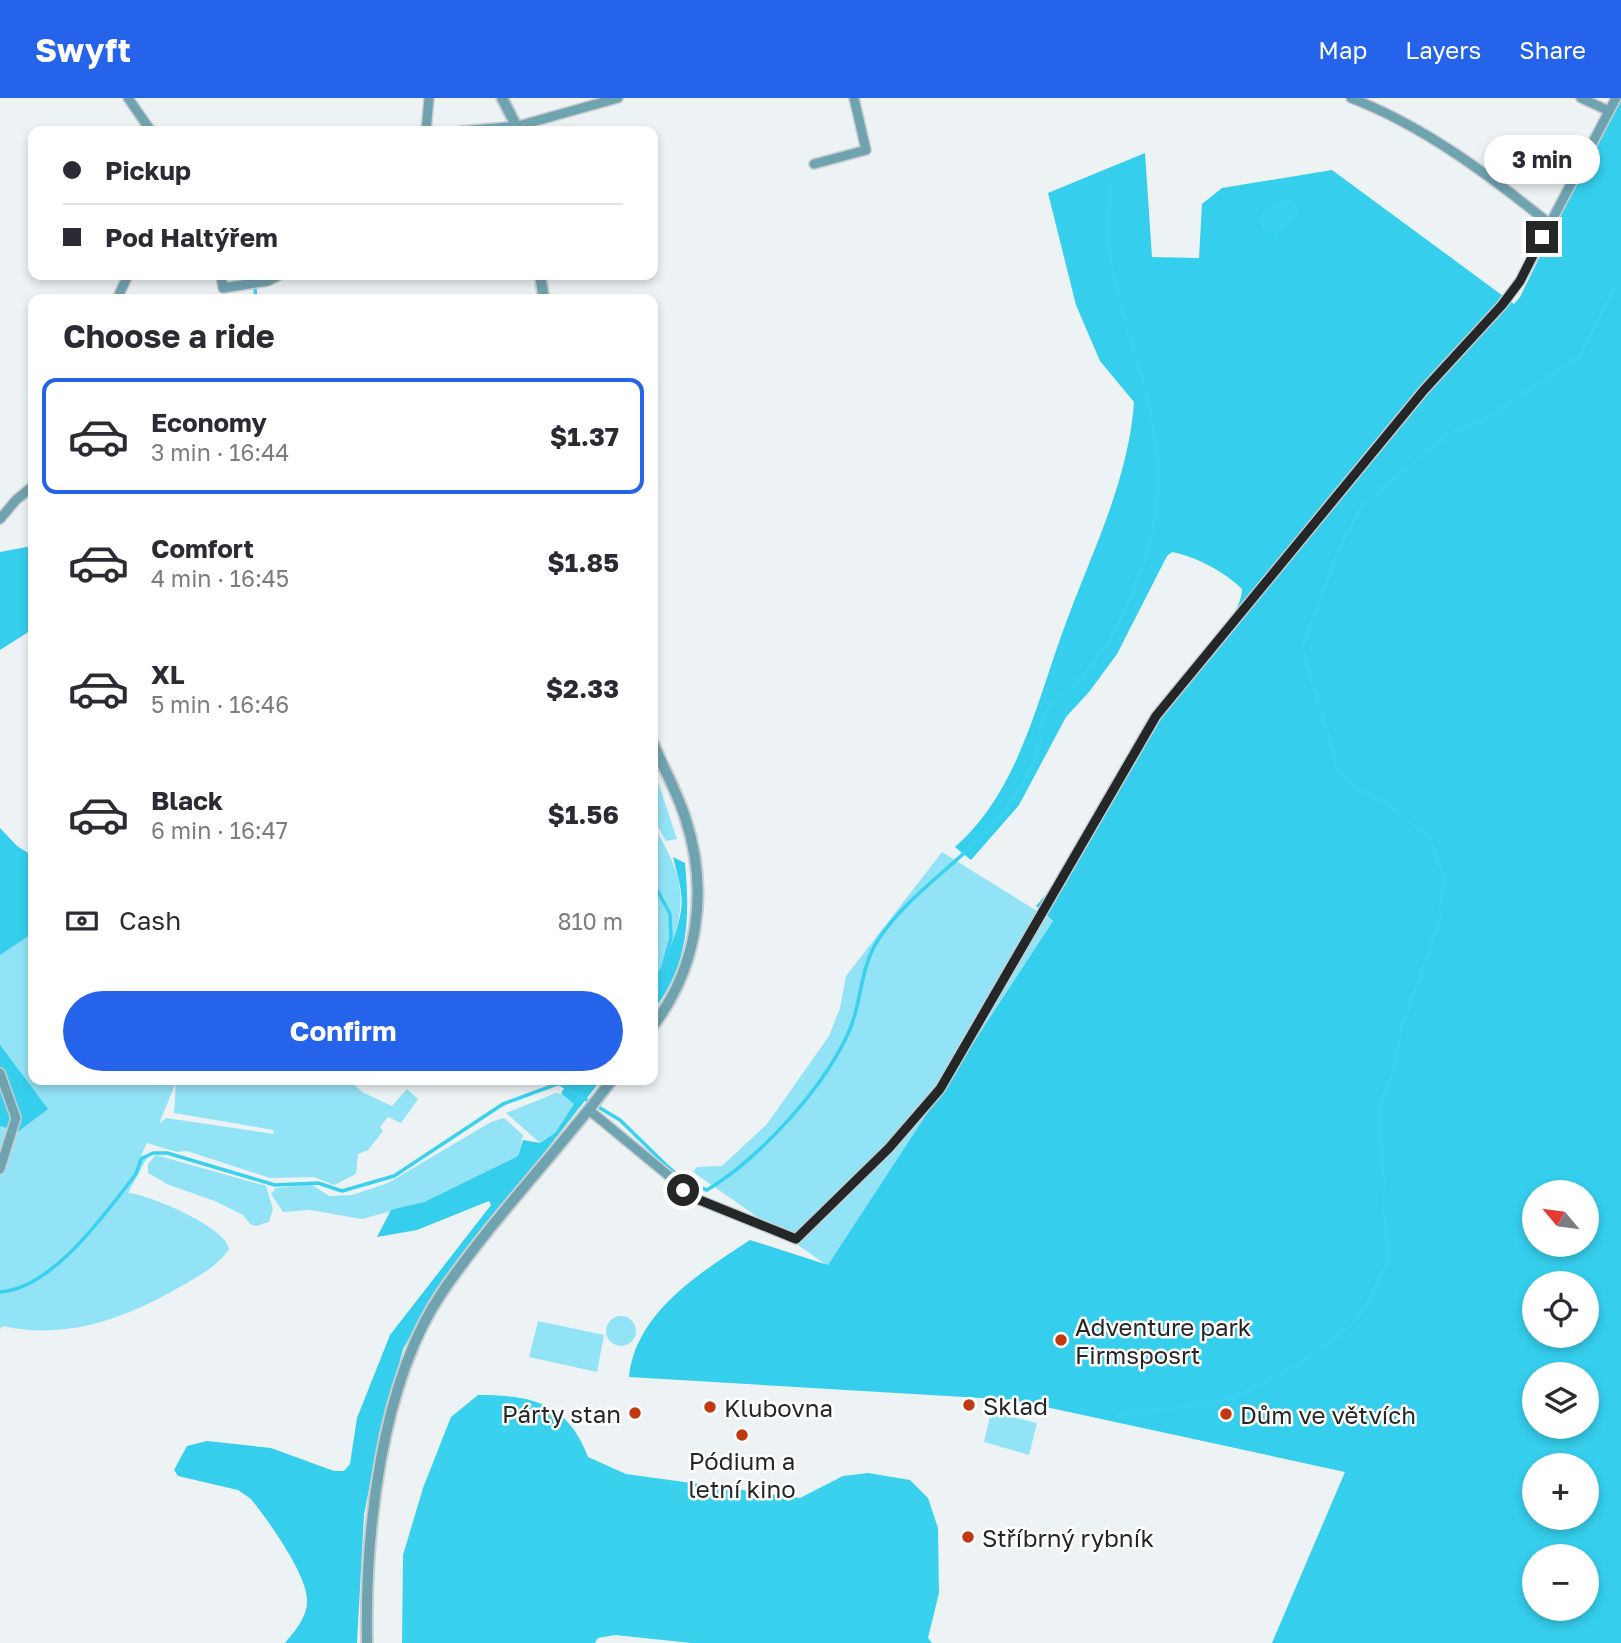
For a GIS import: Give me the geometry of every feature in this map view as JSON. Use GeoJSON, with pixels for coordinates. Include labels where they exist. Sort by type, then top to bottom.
{"type":"FeatureCollection","features":[{"type":"Feature","properties":{"kind":"street"},"geometry":{"type":"LineString","coordinates":[[128,98],[148,126]]}},
{"type":"Feature","properties":{"kind":"street"},"geometry":{"type":"LineString","coordinates":[[426,126],[429,98]]}},
{"type":"Feature","properties":{"kind":"street"},"geometry":{"type":"LineString","coordinates":[[502,98],[517,126]]}},
{"type":"Feature","properties":{"kind":"street"},"geometry":{"type":"LineString","coordinates":[[529,126],[618,98]]}},
{"type":"Feature","properties":{"kind":"street"},"geometry":{"type":"LineString","coordinates":[[814,164],[866,150],[854,98]]}},
{"type":"Feature","properties":{"kind":"street"},"geometry":{"type":"LineString","coordinates":[[1351,98],[1382,110],[1416,129],[1508,190],[1550,224]]}},
{"type":"Feature","properties":{"kind":"street"},"geometry":{"type":"LineString","coordinates":[[1581,98],[1609,111]]}},
{"type":"Feature","properties":{"kind":"street"},"geometry":{"type":"LineString","coordinates":[[589,1110],[697,1199],[796,1239],[889,1148],[940,1089],[1156,716],[1424,390],[1502,305],[1520,281],[1616,98]]}},
{"type":"Feature","properties":{"kind":"street"},"geometry":{"type":"LineString","coordinates":[[222,280],[223,288],[270,280]]}},
{"type":"Feature","properties":{"kind":"street"},"geometry":{"type":"LineString","coordinates":[[0,519],[16,499],[28,490]]}},
{"type":"Feature","properties":{"kind":"street"},"geometry":{"type":"LineString","coordinates":[[658,755],[684,815],[698,884],[696,931],[680,982],[658,1018]]}},
{"type":"Feature","properties":{"kind":"street"},"geometry":{"type":"LineString","coordinates":[[0,1073],[16,1118],[0,1169]]}},
{"type":"Feature","properties":{"kind":"street"},"geometry":{"type":"LineString","coordinates":[[367,1643],[367,1550],[373,1501],[400,1387],[415,1341],[443,1292],[608,1085]]}},
{"type":"Feature","properties":{"kind":"shaded area"},"geometry":{"type":"Polygon","coordinates":[[[1618,98],[1621,98],[1621,1643],[1272,1643],[1345,1472],[1014,1400],[629,1377],[634,1354],[657,1314],[673,1296],[750,1240],[828,1265],[1053,921],[1036,906],[1071,860],[1143,729],[1168,693],[1221,633],[1239,602],[1242,589],[1219,571],[1181,554],[1172,552],[1167,556],[1117,654],[1089,692],[1066,717],[1019,805],[971,860],[955,847],[996,799],[1024,742],[1108,513],[1131,430],[1134,402],[1100,361],[1076,305],[1048,193],[1145,153],[1152,257],[1199,258],[1202,204],[1222,188],[1332,170],[1514,304],[1520,297],[1618,98]]]}},
{"type":"Feature","properties":{"kind":"shaded area"},"geometry":{"type":"Polygon","coordinates":[[[1288,200],[1295,204],[1298,211],[1293,220],[1276,235],[1263,230],[1258,220],[1263,211],[1273,203],[1288,200]]]}},
{"type":"Feature","properties":{"kind":"shaded area"},"geometry":{"type":"Polygon","coordinates":[[[28,547],[28,632],[0,650],[0,552],[28,547]]]}},
{"type":"Feature","properties":{"kind":"shaded area"},"geometry":{"type":"Polygon","coordinates":[[[658,782],[677,839],[666,841],[658,827],[658,782]]]}},
{"type":"Feature","properties":{"kind":"shaded area"},"geometry":{"type":"Polygon","coordinates":[[[0,828],[17,846],[28,853],[28,936],[0,955],[0,828]]]}},
{"type":"Feature","properties":{"kind":"shaded area"},"geometry":{"type":"Polygon","coordinates":[[[658,834],[667,849],[680,889],[678,925],[658,977],[658,834]]]}},
{"type":"Feature","properties":{"kind":"shaded area"},"geometry":{"type":"Polygon","coordinates":[[[0,844],[28,864],[28,1085],[175,1085],[159,1124],[166,1118],[274,1134],[273,1130],[174,1113],[176,1085],[354,1085],[362,1092],[392,1106],[407,1089],[418,1099],[401,1123],[388,1117],[380,1127],[383,1131],[368,1150],[358,1154],[356,1174],[334,1185],[314,1177],[270,1178],[187,1151],[177,1152],[147,1143],[141,1155],[146,1156],[150,1152],[128,1193],[152,1199],[185,1213],[215,1231],[225,1240],[229,1249],[219,1261],[185,1284],[116,1317],[94,1324],[49,1330],[3,1326],[0,1329],[0,844]]]}},
{"type":"Feature","properties":{"kind":"shaded area"},"geometry":{"type":"Polygon","coordinates":[[[942,852],[1053,921],[828,1266],[693,1172],[697,1167],[722,1166],[767,1124],[829,1036],[840,1008],[846,976],[942,852]]]}},
{"type":"Feature","properties":{"kind":"shaded area"},"geometry":{"type":"Polygon","coordinates":[[[673,857],[685,863],[687,922],[674,976],[658,1004],[658,981],[678,924],[682,904],[673,857]]]}},
{"type":"Feature","properties":{"kind":"shaded area"},"geometry":{"type":"Polygon","coordinates":[[[0,1045],[48,1109],[19,1131],[0,1126],[0,1045]]]}},
{"type":"Feature","properties":{"kind":"shaded area"},"geometry":{"type":"Polygon","coordinates":[[[567,1085],[597,1085],[433,1295],[403,1349],[379,1437],[364,1515],[357,1643],[285,1643],[303,1617],[307,1600],[300,1576],[285,1547],[251,1499],[238,1490],[178,1476],[174,1470],[187,1446],[207,1441],[271,1448],[334,1471],[344,1471],[350,1464],[357,1418],[390,1335],[491,1205],[489,1201],[417,1230],[377,1237],[391,1210],[424,1202],[518,1156],[523,1140],[540,1143],[555,1133],[574,1104],[561,1093],[567,1085]]]}},
{"type":"Feature","properties":{"kind":"shaded area"},"geometry":{"type":"Polygon","coordinates":[[[556,1093],[565,1095],[574,1104],[555,1133],[540,1143],[506,1113],[556,1093]]]}},
{"type":"Feature","properties":{"kind":"shaded area"},"geometry":{"type":"Polygon","coordinates":[[[504,1118],[523,1135],[518,1156],[424,1202],[362,1219],[310,1210],[283,1212],[271,1194],[276,1188],[311,1184],[329,1196],[352,1195],[388,1183],[491,1122],[504,1118]]]}},
{"type":"Feature","properties":{"kind":"shaded area"},"geometry":{"type":"Polygon","coordinates":[[[156,1155],[266,1186],[273,1209],[269,1222],[256,1226],[250,1224],[243,1215],[215,1201],[169,1185],[148,1173],[148,1164],[156,1155]]]}},
{"type":"Feature","properties":{"kind":"shaded area"},"geometry":{"type":"Polygon","coordinates":[[[621,1316],[632,1320],[636,1331],[632,1342],[621,1346],[610,1342],[606,1331],[610,1320],[621,1316]]]}},
{"type":"Feature","properties":{"kind":"shaded area"},"geometry":{"type":"Polygon","coordinates":[[[538,1321],[604,1335],[597,1372],[529,1357],[538,1321]]]}},
{"type":"Feature","properties":{"kind":"shaded area","name":"Stříbrný rybník"},"geometry":{"type":"Polygon","coordinates":[[[478,1395],[515,1397],[545,1406],[570,1425],[588,1457],[626,1474],[800,1498],[843,1476],[868,1473],[910,1480],[928,1498],[938,1528],[939,1593],[928,1638],[932,1643],[691,1643],[615,1635],[598,1638],[595,1643],[402,1643],[403,1555],[423,1488],[451,1417],[478,1395]]]}},
{"type":"Feature","properties":{"kind":"shaded area"},"geometry":{"type":"Polygon","coordinates":[[[991,1412],[1037,1423],[1029,1455],[984,1442],[991,1412]]]}},
{"type":"Feature","properties":{"kind":"waterway"},"geometry":{"type":"LineString","coordinates":[[562,1085],[620,1120],[687,1183],[707,1190],[769,1140],[808,1097],[825,1074],[850,1029],[864,973],[878,940],[904,908],[994,823],[1022,784],[1035,759],[1042,724],[1049,707],[1083,676],[1120,620],[1139,576],[1156,511],[1158,479],[1152,417],[1111,264],[1108,233],[1110,181]]}},
{"type":"Feature","properties":{"kind":"waterway"},"geometry":{"type":"LineString","coordinates":[[255,289],[256,294]]}},
{"type":"Feature","properties":{"kind":"waterway"},"geometry":{"type":"LineString","coordinates":[[1116,1415],[1219,1402],[1249,1391],[1298,1364],[1350,1327],[1370,1300],[1388,1262],[1379,1108],[1393,1074],[1401,1029],[1437,930],[1445,877],[1428,837],[1390,806],[1357,790],[1339,771],[1302,648],[1341,544],[1364,503],[1451,432],[1487,418],[1578,358],[1615,289]]}},
{"type":"Feature","properties":{"kind":"waterway"},"geometry":{"type":"LineString","coordinates":[[658,892],[670,914],[671,938],[658,976]]}},
{"type":"Feature","properties":{"kind":"waterway"},"geometry":{"type":"LineString","coordinates":[[0,1292],[20,1287],[59,1263],[94,1227],[136,1174],[141,1159],[153,1153],[167,1153],[275,1185],[318,1183],[342,1191],[394,1176],[503,1104],[554,1085]]}},
{"type":"Feature","properties":{"kind":"place","name":"Adventure park Firmsposrt"},"geometry":{"type":"Point","coordinates":[1061,1340]}},
{"type":"Feature","properties":{"kind":"place","name":"Sklad"},"geometry":{"type":"Point","coordinates":[969,1405]}},
{"type":"Feature","properties":{"kind":"place","name":"Klubovna"},"geometry":{"type":"Point","coordinates":[710,1407]}},
{"type":"Feature","properties":{"kind":"place","name":"Párty stan"},"geometry":{"type":"Point","coordinates":[635,1413]}},
{"type":"Feature","properties":{"kind":"place","name":"Dům ve větvích"},"geometry":{"type":"Point","coordinates":[1226,1414]}},
{"type":"Feature","properties":{"kind":"place","name":"Pódium a letní kino"},"geometry":{"type":"Point","coordinates":[742,1435]}},
{"type":"Feature","properties":{"kind":"place","name":"Stříbrný rybník"},"geometry":{"type":"Point","coordinates":[968,1537]}},
{"type":"Feature","properties":{"kind":"route"},"geometry":{"type":"LineString","coordinates":[[683,1190],[697,1199],[796,1239],[889,1148],[940,1089],[1156,716],[1264,588],[1424,390],[1502,305],[1520,281],[1542,237]]}}]}
